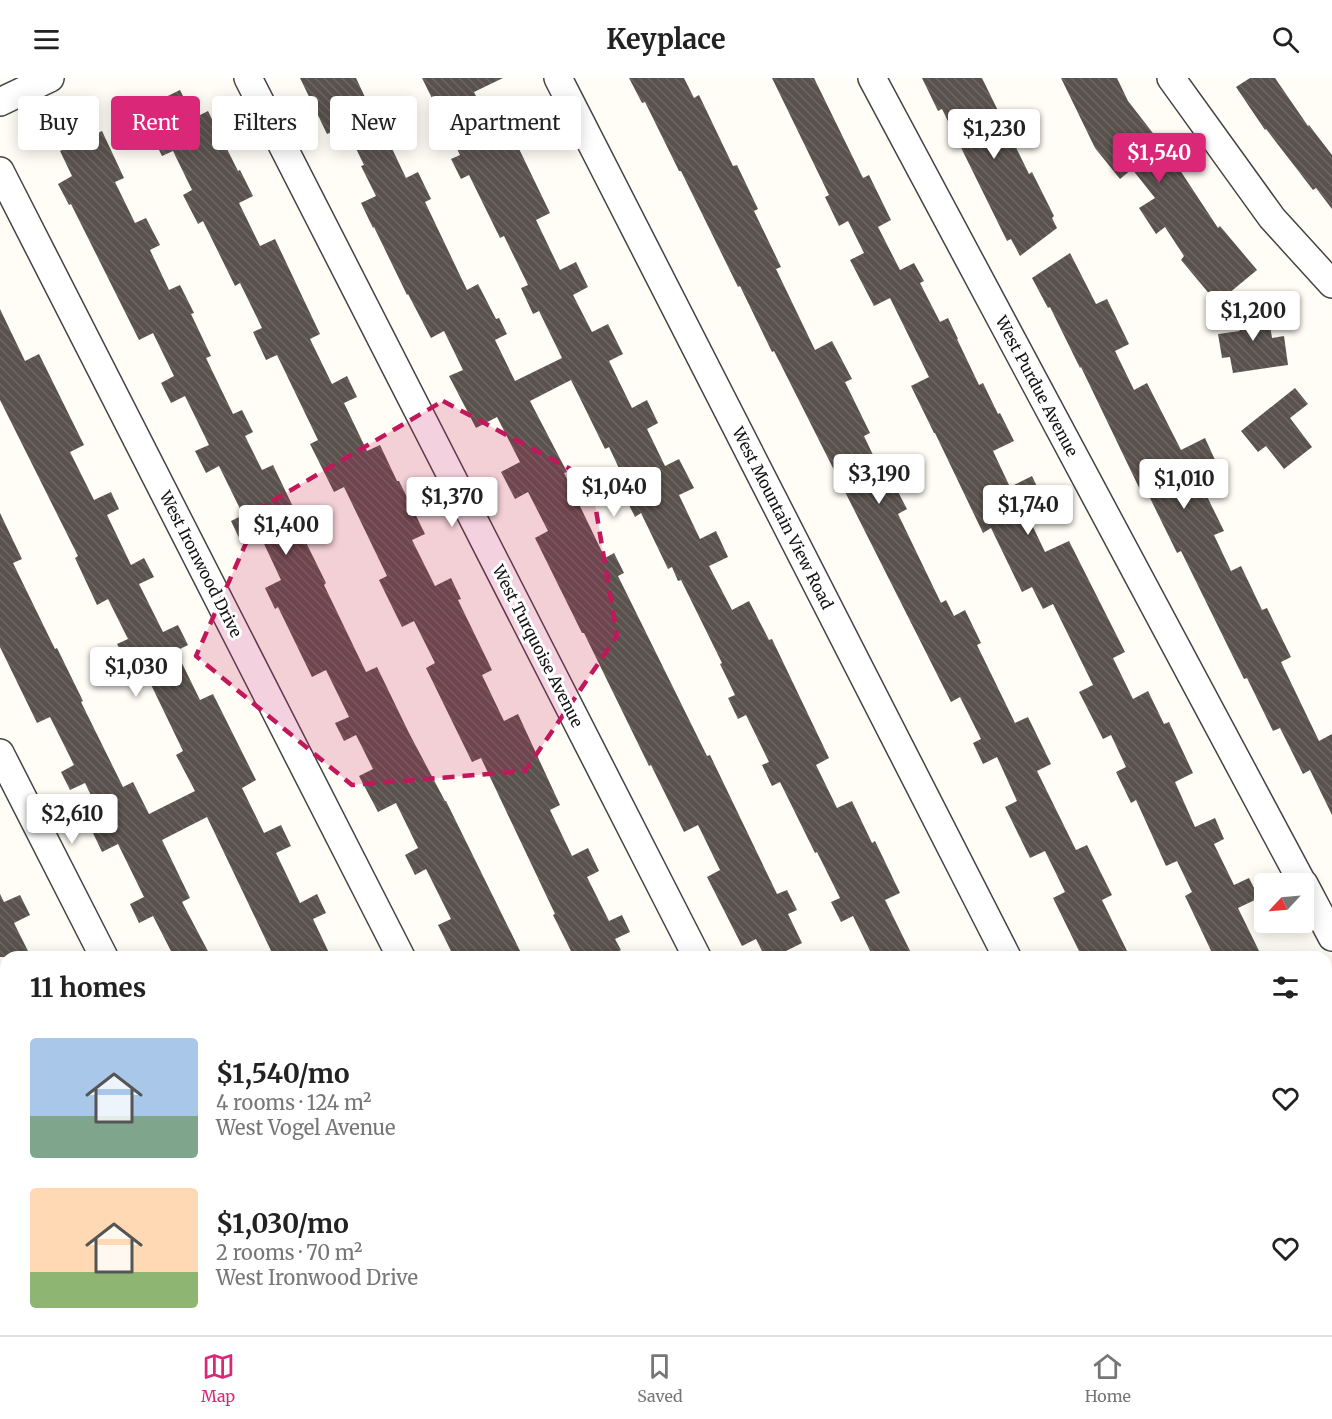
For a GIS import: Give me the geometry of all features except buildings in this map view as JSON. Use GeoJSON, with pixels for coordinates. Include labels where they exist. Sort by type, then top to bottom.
{"type":"FeatureCollection","features":[{"type":"Feature","properties":{"kind":"street"},"geometry":{"type":"LineString","coordinates":[[0,102],[50,78]]}},
{"type":"Feature","properties":{"kind":"street","name":"West Turquoise Avenue"},"geometry":{"type":"LineString","coordinates":[[248,78],[694,951]]}},
{"type":"Feature","properties":{"kind":"street","name":"West Mountain View Road"},"geometry":{"type":"LineString","coordinates":[[558,78],[1004,951]]}},
{"type":"Feature","properties":{"kind":"street","name":"West Purdue Avenue"},"geometry":{"type":"LineString","coordinates":[[872,78],[1297,873]]}},
{"type":"Feature","properties":{"kind":"street"},"geometry":{"type":"LineString","coordinates":[[1171,78],[1272,218],[1332,284]]}},
{"type":"Feature","properties":{"kind":"street","name":"West Ironwood Drive"},"geometry":{"type":"LineString","coordinates":[[0,171],[398,951]]}},
{"type":"Feature","properties":{"kind":"street"},"geometry":{"type":"LineString","coordinates":[[0,753],[101,951]]}},
{"type":"Feature","properties":{"kind":"street","name":"West Purdue Avenue"},"geometry":{"type":"LineString","coordinates":[[1314,904],[1332,937]]}},
{"type":"Feature","properties":{"kind":"highlighted area"},"geometry":{"type":"Polygon","coordinates":[[[443,401],[591,480],[617,636],[525,771],[352,785],[196,656],[262,507],[443,401]]]}}]}
